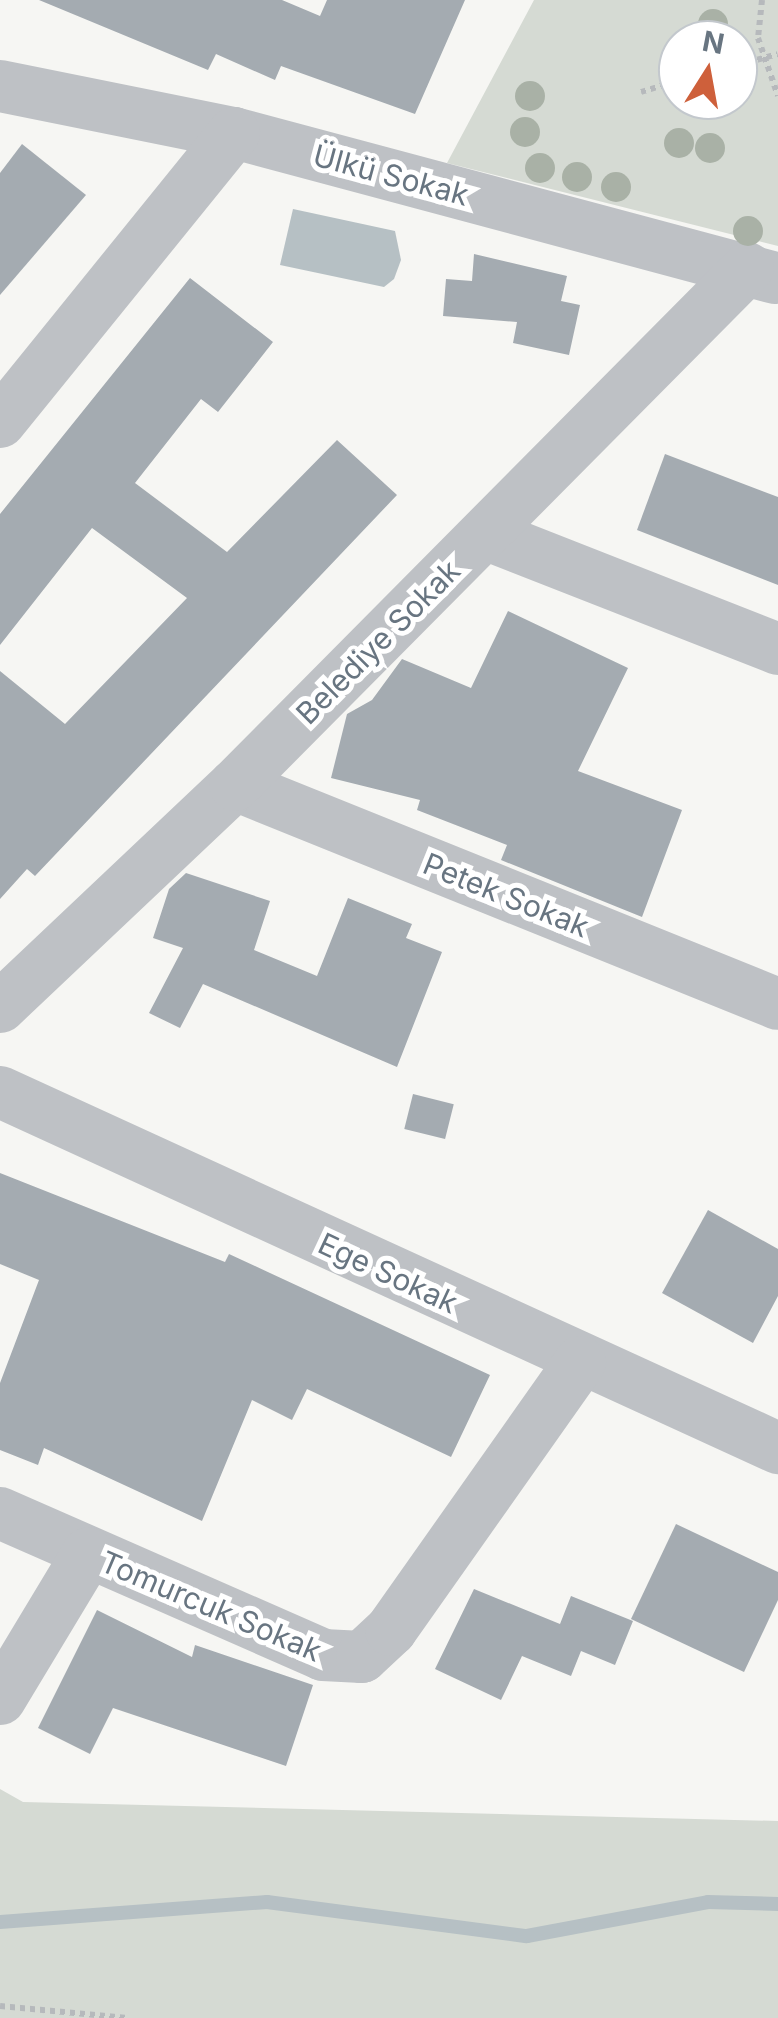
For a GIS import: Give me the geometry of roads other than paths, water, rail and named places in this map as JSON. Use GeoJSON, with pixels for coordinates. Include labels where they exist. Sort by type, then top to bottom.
{"type":"FeatureCollection","features":[{"type":"Feature","properties":{"kind":"street","name":"Ülkü Sokak"},"geometry":{"type":"LineString","coordinates":[[0,86],[234,133],[763,274]]}},
{"type":"Feature","properties":{"kind":"street"},"geometry":{"type":"LineString","coordinates":[[0,422],[234,133]]}},
{"type":"Feature","properties":{"kind":"street","name":"Belediye Sokak"},"geometry":{"type":"LineString","coordinates":[[0,1007],[234,785],[485,534],[763,274]]}},
{"type":"Feature","properties":{"kind":"street"},"geometry":{"type":"LineString","coordinates":[[485,534],[778,648]]}},
{"type":"Feature","properties":{"kind":"street","name":"Petek Sokak"},"geometry":{"type":"LineString","coordinates":[[234,785],[778,1004]]}},
{"type":"Feature","properties":{"kind":"street","name":"Ege Sokak"},"geometry":{"type":"LineString","coordinates":[[0,1092],[580,1362],[778,1448]]}},
{"type":"Feature","properties":{"kind":"street","name":"Tomurcuk Sokak"},"geometry":{"type":"LineString","coordinates":[[0,1513],[324,1655],[362,1657],[391,1630],[580,1362]]}},
{"type":"Feature","properties":{"kind":"street"},"geometry":{"type":"LineString","coordinates":[[0,1699],[88,1553]]}},
{"type":"Feature","properties":{"kind":"waterway"},"geometry":{"type":"LineString","coordinates":[[0,1922],[267,1902],[527,1936],[708,1902],[778,1904]]}}]}
